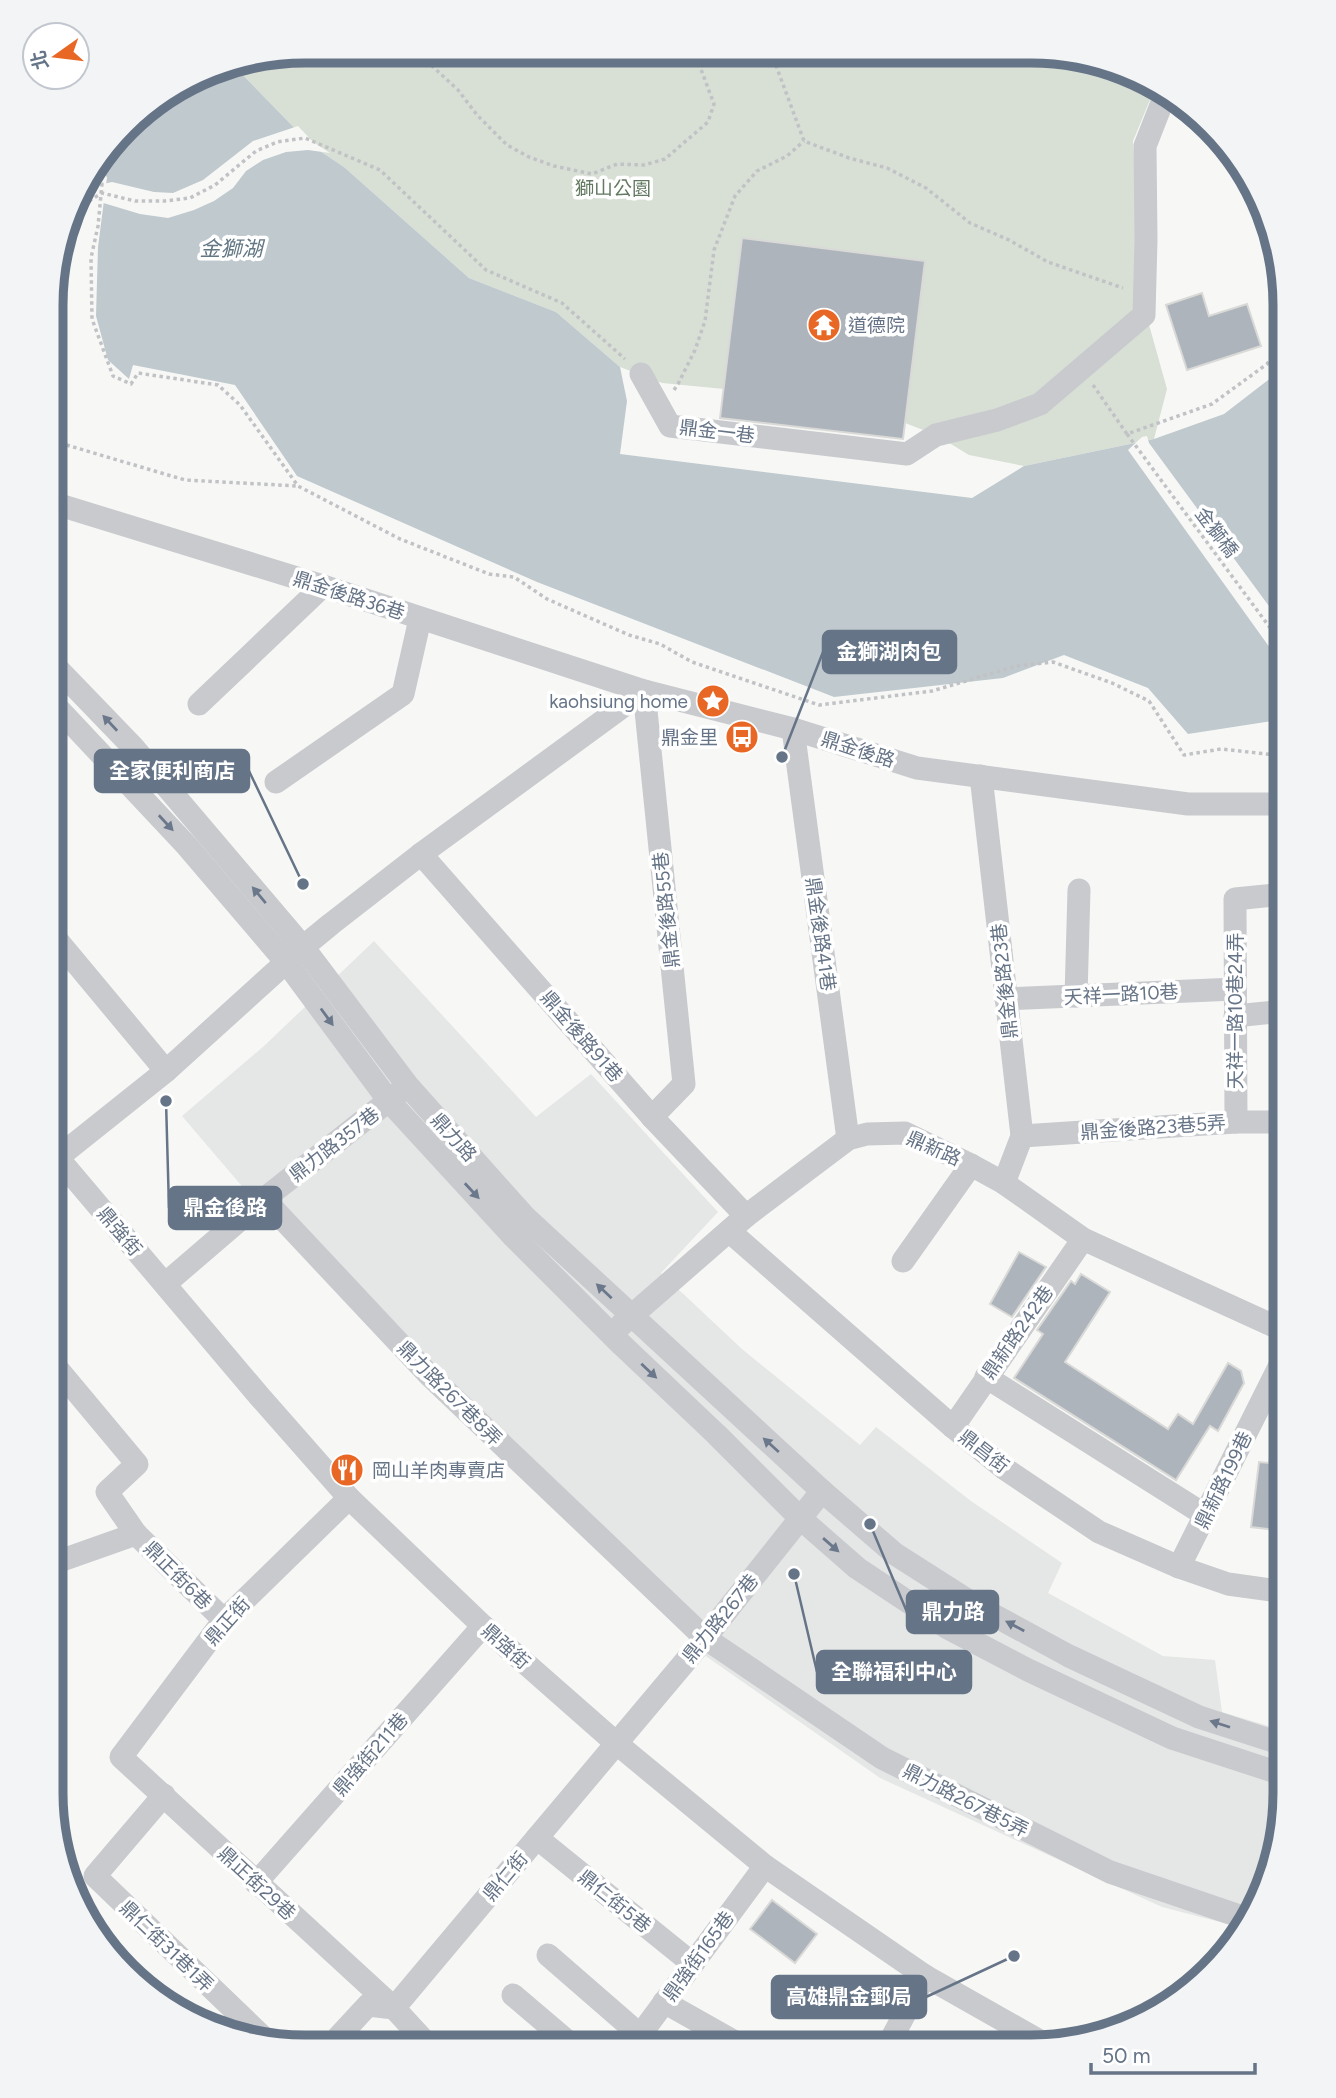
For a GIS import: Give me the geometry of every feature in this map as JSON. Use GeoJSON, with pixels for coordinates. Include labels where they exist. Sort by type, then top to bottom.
{"type":"FeatureCollection","features":[{"type":"Feature","properties":{"kind":"street"},"geometry":{"type":"LineString","coordinates":[[1144,304],[1144,146],[1162,102]]}},
{"type":"Feature","properties":{"kind":"street","name":"鼎金一巷"},"geometry":{"type":"LineString","coordinates":[[640,374],[670,426],[907,454],[936,435],[997,420],[1040,404],[1144,315],[1144,304]]}},
{"type":"Feature","properties":{"kind":"street","name":"鼎金後路36巷"},"geometry":{"type":"LineString","coordinates":[[63,506],[323,586],[644,691]]}},
{"type":"Feature","properties":{"kind":"street"},"geometry":{"type":"LineString","coordinates":[[199,704],[323,586]]}},
{"type":"Feature","properties":{"kind":"street"},"geometry":{"type":"LineString","coordinates":[[276,782],[403,694],[420,619]]}},
{"type":"Feature","properties":{"kind":"street","name":"鼎力路"},"geometry":{"type":"LineString","coordinates":[[63,674],[134,747],[295,954],[525,1217],[822,1490],[895,1554],[975,1605],[1069,1656],[1199,1717],[1272,1741]]}},
{"type":"Feature","properties":{"kind":"street"},"geometry":{"type":"LineString","coordinates":[[63,700],[78,689]]}},
{"type":"Feature","properties":{"kind":"street"},"geometry":{"type":"LineString","coordinates":[[63,1149],[166,1071],[295,954],[421,854],[644,691]]}},
{"type":"Feature","properties":{"kind":"street","name":"鼎金後路"},"geometry":{"type":"LineString","coordinates":[[644,691],[793,729],[917,768],[1188,804],[1273,804]]}},
{"type":"Feature","properties":{"kind":"street","name":"鼎金後路55巷"},"geometry":{"type":"LineString","coordinates":[[644,691],[684,1084],[652,1117]]}},
{"type":"Feature","properties":{"kind":"street","name":"鼎力路"},"geometry":{"type":"LineString","coordinates":[[63,716],[295,954],[389,1101],[512,1235],[800,1518],[857,1568],[946,1627],[1028,1670],[1172,1738],[1272,1771]]}},
{"type":"Feature","properties":{"kind":"street","name":"鼎金後路41巷"},"geometry":{"type":"LineString","coordinates":[[793,729],[848,1139]]}},
{"type":"Feature","properties":{"kind":"street","name":"鼎金後路23巷"},"geometry":{"type":"LineString","coordinates":[[981,776],[1022,1136],[1004,1183]]}},
{"type":"Feature","properties":{"kind":"street","name":"鼎金後路91巷"},"geometry":{"type":"LineString","coordinates":[[421,854],[652,1117],[738,1223]]}},
{"type":"Feature","properties":{"kind":"street"},"geometry":{"type":"LineString","coordinates":[[1076,996],[1079,890]]}},
{"type":"Feature","properties":{"kind":"street","name":"天祥一路10巷24弄"},"geometry":{"type":"LineString","coordinates":[[1236,1122],[1235,899],[1273,895]]}},
{"type":"Feature","properties":{"kind":"street"},"geometry":{"type":"LineString","coordinates":[[63,947],[166,1071]]}},
{"type":"Feature","properties":{"kind":"street","name":"天祥一路10巷"},"geometry":{"type":"LineString","coordinates":[[1006,999],[1236,989]]}},
{"type":"Feature","properties":{"kind":"street"},"geometry":{"type":"LineString","coordinates":[[1236,1016],[1273,1012]]}},
{"type":"Feature","properties":{"kind":"street","name":"鼎力路357巷"},"geometry":{"type":"LineString","coordinates":[[165,1284],[264,1199],[408,1086]]}},
{"type":"Feature","properties":{"kind":"street","name":"鼎金後路23巷5弄"},"geometry":{"type":"LineString","coordinates":[[1022,1136],[1272,1122]]}},
{"type":"Feature","properties":{"kind":"street","name":"鼎新路"},"geometry":{"type":"LineString","coordinates":[[611,1334],[738,1223],[848,1139],[867,1134],[905,1133],[1004,1183],[1083,1239],[1272,1325]]}},
{"type":"Feature","properties":{"kind":"street"},"geometry":{"type":"LineString","coordinates":[[903,1261],[971,1165]]}},
{"type":"Feature","properties":{"kind":"street","name":"鼎強街"},"geometry":{"type":"LineString","coordinates":[[63,1168],[349,1498],[483,1626],[616,1743],[765,1866],[925,1976],[1029,2035]]}},
{"type":"Feature","properties":{"kind":"street","name":"鼎力路267巷8弄"},"geometry":{"type":"LineString","coordinates":[[264,1199],[429,1375],[705,1638]]}},
{"type":"Feature","properties":{"kind":"street","name":"鼎昌街"},"geometry":{"type":"LineString","coordinates":[[738,1223],[953,1427],[1005,1469],[1099,1532],[1179,1567],[1228,1584],[1272,1590]]}},
{"type":"Feature","properties":{"kind":"street","name":"鼎新路242巷"},"geometry":{"type":"LineString","coordinates":[[953,1427],[1083,1239]]}},
{"type":"Feature","properties":{"kind":"street"},"geometry":{"type":"LineString","coordinates":[[63,1375],[137,1464],[107,1492],[136,1534]]}},
{"type":"Feature","properties":{"kind":"street"},"geometry":{"type":"LineString","coordinates":[[986,1377],[1205,1515]]}},
{"type":"Feature","properties":{"kind":"street","name":"鼎新路199巷"},"geometry":{"type":"LineString","coordinates":[[1179,1567],[1272,1380]]}},
{"type":"Feature","properties":{"kind":"street","name":"鼎力路267巷"},"geometry":{"type":"LineString","coordinates":[[616,1743],[705,1638],[822,1490]]}},
{"type":"Feature","properties":{"kind":"street","name":"鼎正街"},"geometry":{"type":"LineString","coordinates":[[121,1757],[224,1620],[349,1498]]}},
{"type":"Feature","properties":{"kind":"street","name":"鼎正街6巷"},"geometry":{"type":"LineString","coordinates":[[63,1560],[136,1534],[224,1620]]}},
{"type":"Feature","properties":{"kind":"street","name":"鼎強街211巷"},"geometry":{"type":"LineString","coordinates":[[256,1883],[483,1626]]}},
{"type":"Feature","properties":{"kind":"street","name":"鼎力路267巷5弄"},"geometry":{"type":"LineString","coordinates":[[705,1638],[882,1758],[1110,1872],[1239,1916]]}},
{"type":"Feature","properties":{"kind":"street","name":"鼎仁街"},"geometry":{"type":"LineString","coordinates":[[394,2008],[616,1743]]}},
{"type":"Feature","properties":{"kind":"street","name":"鼎正街29巷"},"geometry":{"type":"LineString","coordinates":[[121,1757],[394,2008],[419,2035]]}},
{"type":"Feature","properties":{"kind":"street","name":"鼎仁街31巷1弄"},"geometry":{"type":"LineString","coordinates":[[164,1795],[95,1876],[255,2029]]}},
{"type":"Feature","properties":{"kind":"street","name":"鼎仁街5巷"},"geometry":{"type":"LineString","coordinates":[[537,1838],[693,1964]]}},
{"type":"Feature","properties":{"kind":"street","name":"鼎強街165巷"},"geometry":{"type":"LineString","coordinates":[[640,2035],[765,1866]]}},
{"type":"Feature","properties":{"kind":"street"},"geometry":{"type":"LineString","coordinates":[[548,1955],[631,2035]]}},
{"type":"Feature","properties":{"kind":"street"},"geometry":{"type":"LineString","coordinates":[[893,2035],[925,1976]]}},
{"type":"Feature","properties":{"kind":"street"},"geometry":{"type":"LineString","coordinates":[[513,1995],[560,2035]]}},
{"type":"Feature","properties":{"kind":"street"},"geometry":{"type":"LineString","coordinates":[[664,2002],[722,2035]]}},
{"type":"Feature","properties":{"kind":"street"},"geometry":{"type":"LineString","coordinates":[[340,2035],[369,2005],[394,2008]]}},
{"type":"Feature","properties":{"kind":"path"},"geometry":{"type":"LineString","coordinates":[[430,64],[458,90],[477,116],[507,145],[554,166],[592,174],[617,164],[644,165],[665,159],[708,122],[714,104],[699,63]]}},
{"type":"Feature","properties":{"kind":"path"},"geometry":{"type":"LineString","coordinates":[[775,63],[804,141],[849,158],[887,168],[926,188],[970,223],[1009,240],[1048,262],[1120,286],[1144,304]]}},
{"type":"Feature","properties":{"kind":"path"},"geometry":{"type":"LineString","coordinates":[[86,203],[102,193],[135,201],[190,198],[215,185],[256,151],[277,142],[305,138],[380,170],[486,270],[562,303],[640,374]]}},
{"type":"Feature","properties":{"kind":"path"},"geometry":{"type":"LineString","coordinates":[[659,407],[678,384],[695,350],[705,321],[714,250],[735,196],[757,171],[787,156],[804,141]]}},
{"type":"Feature","properties":{"kind":"path"},"geometry":{"type":"LineString","coordinates":[[98,180],[102,184],[102,193],[90,258],[92,319],[113,376],[131,384],[138,373],[218,385],[240,405],[298,486]]}},
{"type":"Feature","properties":{"kind":"path"},"geometry":{"type":"LineString","coordinates":[[1126,433],[1212,404],[1267,364],[1273,355]]}},
{"type":"Feature","properties":{"kind":"path","name":"金獅橋"},"geometry":{"type":"LineString","coordinates":[[1082,369],[1273,631]]}},
{"type":"Feature","properties":{"kind":"path"},"geometry":{"type":"LineString","coordinates":[[63,445],[185,480],[298,486],[400,539],[489,575],[514,577],[547,599],[629,635],[660,644],[692,662],[819,705],[932,691],[1017,666],[1053,663],[1112,683],[1149,701],[1184,755],[1221,749],[1273,755]]}},
{"type":"Feature","properties":{"kind":"shaded area"},"geometry":{"type":"Polygon","coordinates":[[[374,941],[536,1117],[591,1074],[718,1212],[661,1273],[742,1349],[860,1445],[876,1427],[971,1501],[1062,1563],[1048,1593],[1163,1656],[1215,1660],[1222,1712],[1272,1727],[1272,1809],[1268,1840],[1260,1871],[1248,1900],[1233,1925],[1162,1907],[880,1778],[707,1657],[264,1212],[182,1116],[264,1046],[374,941]]]}},
{"type":"Feature","properties":{"kind":"green space","name":"獅山公園"},"geometry":{"type":"Polygon","coordinates":[[[1031,63],[1094,71],[1124,81],[1152,95],[1133,141],[1137,206],[1136,278],[1167,389],[1154,439],[1024,466],[969,455],[936,435],[905,423],[924,261],[743,238],[724,389],[662,383],[620,367],[556,312],[469,278],[344,167],[311,145],[240,72],[289,64],[1031,63]]]}},
{"type":"Feature","properties":{"kind":"water","name":"金獅湖"},"geometry":{"type":"Polygon","coordinates":[[[240,72],[311,145],[344,167],[469,278],[556,312],[620,367],[627,401],[620,454],[972,498],[1024,466],[1154,439],[1224,414],[1273,376],[1273,721],[1188,734],[1148,688],[1064,655],[1003,678],[834,697],[537,582],[297,476],[235,385],[133,365],[129,379],[108,360],[96,316],[98,247],[107,177],[102,173],[113,158],[145,123],[184,95],[212,81],[240,72]]]}},
{"type":"Feature","properties":{"kind":"pier"},"geometry":{"type":"Polygon","coordinates":[[[298,126],[313,142],[330,153],[308,150],[286,152],[263,160],[246,171],[233,188],[214,201],[168,218],[140,214],[100,202],[103,184],[112,182],[154,192],[173,193],[203,180],[253,141],[298,126]]]}},
{"type":"Feature","properties":{"kind":"pier"},"geometry":{"type":"Polygon","coordinates":[[[1147,436],[1149,443],[1273,611],[1273,652],[1128,450],[1142,437],[1147,436]]]}},
{"type":"Feature","properties":{"kind":"building","name":"道德院"},"geometry":{"type":"Polygon","coordinates":[[[742,238],[925,261],[903,439],[720,418],[742,238]]]}},
{"type":"Feature","properties":{"kind":"building"},"geometry":{"type":"Polygon","coordinates":[[[1202,293],[1209,316],[1247,304],[1261,346],[1187,370],[1166,305],[1202,293]]]}},
{"type":"Feature","properties":{"kind":"building"},"geometry":{"type":"Polygon","coordinates":[[[1019,1252],[1046,1267],[1012,1317],[990,1304],[1019,1252]]]}},
{"type":"Feature","properties":{"kind":"building"},"geometry":{"type":"Polygon","coordinates":[[[1081,1274],[1110,1292],[1065,1362],[1168,1429],[1178,1414],[1193,1424],[1228,1363],[1241,1371],[1244,1383],[1218,1431],[1210,1426],[1176,1480],[1014,1378],[1043,1334],[1037,1330],[1071,1281],[1075,1284],[1081,1274]]]}},
{"type":"Feature","properties":{"kind":"building"},"geometry":{"type":"Polygon","coordinates":[[[1272,1444],[1272,1529],[1251,1527],[1259,1462],[1269,1463],[1272,1444]]]}},
{"type":"Feature","properties":{"kind":"building"},"geometry":{"type":"Polygon","coordinates":[[[772,1900],[817,1934],[795,1963],[750,1929],[772,1900]]]}},
{"type":"Feature","properties":{"kind":"place","name":"道德院"},"geometry":{"type":"Point","coordinates":[824,325]}},
{"type":"Feature","properties":{"kind":"place","name":"kaohsiung home"},"geometry":{"type":"Point","coordinates":[713,701]}},
{"type":"Feature","properties":{"kind":"place","name":"鼎金里"},"geometry":{"type":"Point","coordinates":[742,737]}},
{"type":"Feature","properties":{"kind":"place","name":"金獅湖肉包"},"geometry":{"type":"Point","coordinates":[782,757]}},
{"type":"Feature","properties":{"kind":"place","name":"全家便利商店"},"geometry":{"type":"Point","coordinates":[303,884]}},
{"type":"Feature","properties":{"kind":"place","name":"鼎金後路"},"geometry":{"type":"Point","coordinates":[166,1101]}},
{"type":"Feature","properties":{"kind":"place","name":"岡山羊肉專賣店"},"geometry":{"type":"Point","coordinates":[347,1470]}},
{"type":"Feature","properties":{"kind":"place","name":"鼎力路"},"geometry":{"type":"Point","coordinates":[870,1524]}},
{"type":"Feature","properties":{"kind":"place","name":"全聯福利中心"},"geometry":{"type":"Point","coordinates":[794,1574]}},
{"type":"Feature","properties":{"kind":"place","name":"高雄鼎金郵局"},"geometry":{"type":"Point","coordinates":[1014,1956]}}]}
